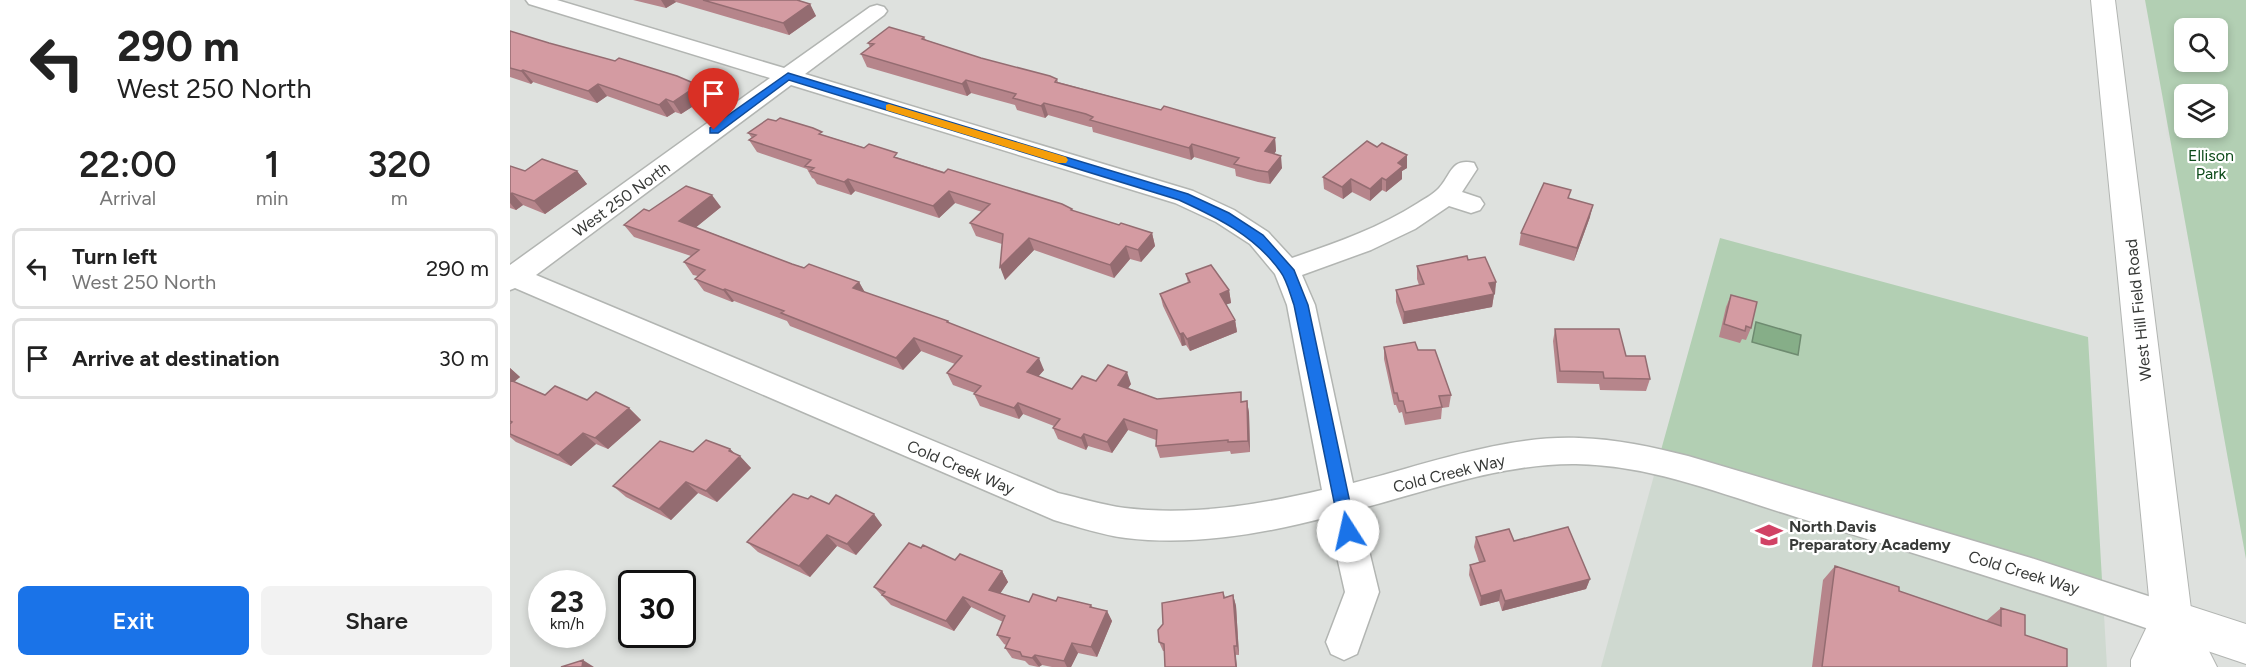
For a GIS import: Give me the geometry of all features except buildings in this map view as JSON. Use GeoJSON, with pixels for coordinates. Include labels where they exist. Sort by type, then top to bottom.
{"type":"FeatureCollection","features":[{"type":"Feature","properties":{"kind":"main road","name":"West Hill Field Road"},"geometry":{"type":"LineString","coordinates":[[2103,0],[2172,620],[2196,667]]}},
{"type":"Feature","properties":{"kind":"main road"},"geometry":{"type":"LineString","coordinates":[[2152,667],[2152,660],[2172,620],[2246,644]]}},
{"type":"Feature","properties":{"kind":"street"},"geometry":{"type":"LineString","coordinates":[[536,0],[1184,197],[1225,216],[1259,238],[1287,270],[1301,305],[1334,471],[1343,500],[1362,592],[1344,642]]}},
{"type":"Feature","properties":{"kind":"street","name":"West 250 North"},"geometry":{"type":"LineString","coordinates":[[511,277],[877,11]]}},
{"type":"Feature","properties":{"kind":"street"},"geometry":{"type":"LineString","coordinates":[[1287,270],[1362,243],[1406,224],[1446,196],[1465,169]]}},
{"type":"Feature","properties":{"kind":"street"},"geometry":{"type":"LineString","coordinates":[[1446,196],[1471,204]]}},
{"type":"Feature","properties":{"kind":"street","name":"Cold Creek Way"},"geometry":{"type":"LineString","coordinates":[[511,277],[1054,506],[1127,523],[1178,525],[1236,523],[1343,500],[1522,456],[1575,451],[1632,456],[1856,520],[2096,594],[2172,620]]}},
{"type":"Feature","properties":{"kind":"shaded area"},"geometry":{"type":"Polygon","coordinates":[[[1756,322],[1801,335],[1798,355],[1752,342],[1756,322]]]}},
{"type":"Feature","properties":{"kind":"shaded area","name":"North Davis Preparatory Academy"},"geometry":{"type":"Polygon","coordinates":[[[1658,461],[2103,597],[2107,667],[1601,667],[1658,461]]]}},
{"type":"Feature","properties":{"kind":"green space","name":"Ellison Park"},"geometry":{"type":"Polygon","coordinates":[[[2145,0],[2246,0],[2246,559],[2145,0]]]}},
{"type":"Feature","properties":{"kind":"green space"},"geometry":{"type":"Polygon","coordinates":[[[1720,238],[2088,337],[2103,597],[1658,461],[1720,238]]]}},
{"type":"Feature","properties":{"kind":"slow traffic"},"geometry":{"type":"LineString","coordinates":[[889,107],[1062,160]]}},
{"type":"Feature","properties":{"kind":"place","name":"North Davis Preparatory Academy"},"geometry":{"type":"Point","coordinates":[1769,535]}},
{"type":"Feature","properties":{"kind":"route"},"geometry":{"type":"LineString","coordinates":[[714,130],[788,76],[1184,197],[1225,216],[1259,238],[1287,270],[1294,287],[1301,305],[1348,531]]}}]}
